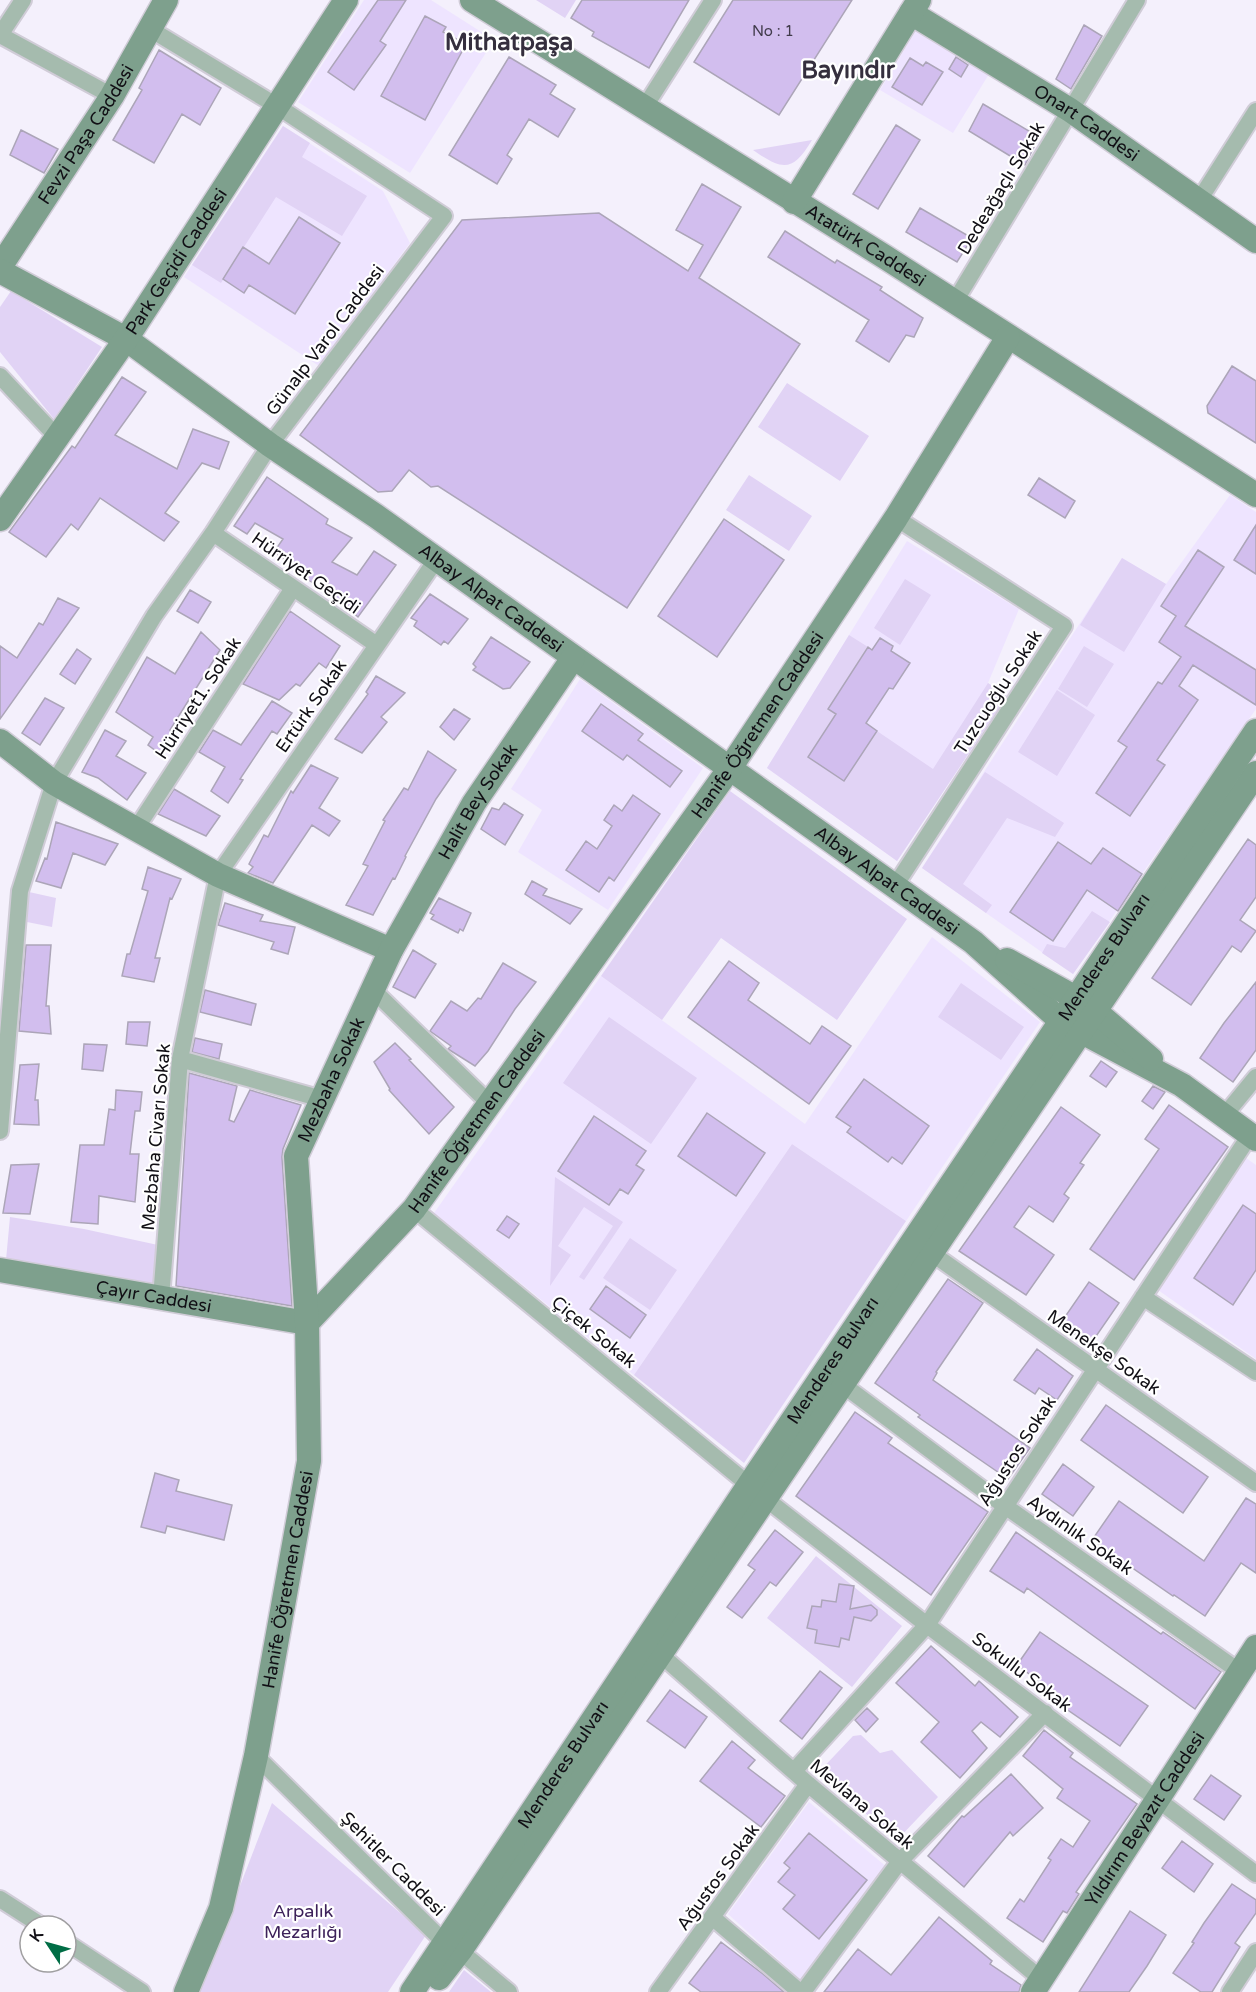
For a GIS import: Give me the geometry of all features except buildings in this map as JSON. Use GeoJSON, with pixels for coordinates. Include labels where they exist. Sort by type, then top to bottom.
{"type":"FeatureCollection","features":[{"type":"Feature","properties":{"kind":"street"},"geometry":{"type":"LineString","coordinates":[[23,0],[0,35],[112,96]]}},
{"type":"Feature","properties":{"kind":"street","name":"Fevzi Paşa Caddesi"},"geometry":{"type":"LineString","coordinates":[[0,269],[112,96],[166,0]]}},
{"type":"Feature","properties":{"kind":"street","name":"Park Geçidi Caddesi"},"geometry":{"type":"LineString","coordinates":[[0,519],[126,339],[346,0]]}},
{"type":"Feature","properties":{"kind":"street","name":"Atatürk Caddesi"},"geometry":{"type":"LineString","coordinates":[[472,0],[885,257],[1256,495]]}},
{"type":"Feature","properties":{"kind":"street"},"geometry":{"type":"LineString","coordinates":[[644,108],[713,0]]}},
{"type":"Feature","properties":{"kind":"street","name":"Dedeağaçlı Sokak"},"geometry":{"type":"LineString","coordinates":[[954,303],[1137,0]]}},
{"type":"Feature","properties":{"kind":"street"},"geometry":{"type":"LineString","coordinates":[[794,202],[915,7]]}},
{"type":"Feature","properties":{"kind":"street","name":"Onart Caddesi"},"geometry":{"type":"LineString","coordinates":[[915,7],[1070,110],[1256,241]]}},
{"type":"Feature","properties":{"kind":"street","name":"Günalp Varol Caddesi"},"geometry":{"type":"LineString","coordinates":[[0,1131],[20,891],[54,783],[154,616],[270,446],[444,216],[277,106],[150,29]]}},
{"type":"Feature","properties":{"kind":"street"},"geometry":{"type":"LineString","coordinates":[[1198,202],[1256,111]]}},
{"type":"Feature","properties":{"kind":"street","name":"Albay Alpat Caddesi"},"geometry":{"type":"LineString","coordinates":[[0,269],[126,339],[270,446],[376,516],[973,942],[1070,1027],[1182,1085]]}},
{"type":"Feature","properties":{"kind":"street","name":"Hanife Öğretmen Caddesi"},"geometry":{"type":"LineString","coordinates":[[186,1992],[221,1908],[256,1756],[309,1461],[307,1323],[414,1209],[730,768],[896,518],[1008,337]]}},
{"type":"Feature","properties":{"kind":"street"},"geometry":{"type":"LineString","coordinates":[[0,376],[57,437]]}},
{"type":"Feature","properties":{"kind":"street","name":"Tuzcuoğlu Sokak"},"geometry":{"type":"LineString","coordinates":[[895,885],[1064,626],[896,518]]}},
{"type":"Feature","properties":{"kind":"street","name":"Hürriyet Geçidi"},"geometry":{"type":"LineString","coordinates":[[213,532],[377,645]]}},
{"type":"Feature","properties":{"kind":"street","name":"Ertürk Sokak"},"geometry":{"type":"LineString","coordinates":[[218,875],[436,560]]}},
{"type":"Feature","properties":{"kind":"street","name":"Hürriyet1. Sokak"},"geometry":{"type":"LineString","coordinates":[[136,829],[293,588]]}},
{"type":"Feature","properties":{"kind":"street","name":"Halit Bey Sokak"},"geometry":{"type":"LineString","coordinates":[[391,950],[474,803],[573,658]]}},
{"type":"Feature","properties":{"kind":"street","name":"Menderes Bulvarı"},"geometry":{"type":"LineString","coordinates":[[429,1992],[452,1947],[1070,1027],[1256,731]]}},
{"type":"Feature","properties":{"kind":"street"},"geometry":{"type":"LineString","coordinates":[[0,741],[54,783],[218,875],[391,950]]}},
{"type":"Feature","properties":{"kind":"street","name":"Menderes Bulvarı"},"geometry":{"type":"LineString","coordinates":[[1085,1004],[1256,773]]}},
{"type":"Feature","properties":{"kind":"street","name":"Mezbaha Civarı Sokak"},"geometry":{"type":"LineString","coordinates":[[161,1298],[180,1059],[218,875]]}},
{"type":"Feature","properties":{"kind":"street","name":"Albay Alpat Caddesi"},"geometry":{"type":"LineString","coordinates":[[973,942],[1085,1004],[1182,1085],[1253,1137]]}},
{"type":"Feature","properties":{"kind":"street","name":"Mezbaha Sokak"},"geometry":{"type":"LineString","coordinates":[[307,1323],[296,1156],[391,950]]}},
{"type":"Feature","properties":{"kind":"street"},"geometry":{"type":"LineString","coordinates":[[373,990],[490,1104]]}},
{"type":"Feature","properties":{"kind":"street","name":"Menderes Bulvarı"},"geometry":{"type":"LineString","coordinates":[[412,1992],[452,1947],[661,1655],[758,1492],[842,1384],[930,1252],[1070,1027]]}},
{"type":"Feature","properties":{"kind":"street"},"geometry":{"type":"LineString","coordinates":[[180,1059],[322,1099]]}},
{"type":"Feature","properties":{"kind":"street"},"geometry":{"type":"LineString","coordinates":[[1224,1116],[1256,1077]]}},
{"type":"Feature","properties":{"kind":"street","name":"Ağustos Sokak"},"geometry":{"type":"LineString","coordinates":[[794,1771],[927,1625],[1143,1297],[1253,1137]]}},
{"type":"Feature","properties":{"kind":"street","name":"Çiçek Sokak"},"geometry":{"type":"LineString","coordinates":[[414,1209],[758,1492]]}},
{"type":"Feature","properties":{"kind":"street","name":"Menekşe Sokak"},"geometry":{"type":"LineString","coordinates":[[930,1252],[1256,1483]]}},
{"type":"Feature","properties":{"kind":"street","name":"Çayır Caddesi"},"geometry":{"type":"LineString","coordinates":[[0,1270],[307,1323]]}},
{"type":"Feature","properties":{"kind":"street"},"geometry":{"type":"LineString","coordinates":[[1143,1297],[1256,1372]]}},
{"type":"Feature","properties":{"kind":"street","name":"Aydınlık Sokak"},"geometry":{"type":"LineString","coordinates":[[842,1384],[1005,1506],[1240,1672]]}},
{"type":"Feature","properties":{"kind":"street","name":"Sokullu Sokak"},"geometry":{"type":"LineString","coordinates":[[758,1492],[927,1625],[1256,1874]]}},
{"type":"Feature","properties":{"kind":"street","name":"Yıldırım Beyazıt Caddesi"},"geometry":{"type":"LineString","coordinates":[[1037,1985],[1256,1647]]}},
{"type":"Feature","properties":{"kind":"street","name":"Mevlana Sokak"},"geometry":{"type":"LineString","coordinates":[[661,1655],[900,1861],[1037,1985]]}},
{"type":"Feature","properties":{"kind":"street"},"geometry":{"type":"LineString","coordinates":[[712,1917],[802,1992],[900,1861],[1045,1713]]}},
{"type":"Feature","properties":{"kind":"street","name":"Şehitler Caddesi"},"geometry":{"type":"LineString","coordinates":[[256,1756],[452,1947],[509,1992]]}},
{"type":"Feature","properties":{"kind":"street","name":"Ağustos Sokak"},"geometry":{"type":"LineString","coordinates":[[658,1992],[808,1784]]}},
{"type":"Feature","properties":{"kind":"street"},"geometry":{"type":"LineString","coordinates":[[0,1899],[23,1914]]}},
{"type":"Feature","properties":{"kind":"street"},"geometry":{"type":"LineString","coordinates":[[78,1950],[142,1992]]}},
{"type":"Feature","properties":{"kind":"street"},"geometry":{"type":"LineString","coordinates":[[1230,1992],[1256,1952]]}},
{"type":"Feature","properties":{"kind":"shaded area"},"geometry":{"type":"Polygon","coordinates":[[[364,0],[431,0],[494,40],[410,173],[298,102],[364,0]]]}},
{"type":"Feature","properties":{"kind":"shaded area"},"geometry":{"type":"Polygon","coordinates":[[[916,30],[989,74],[953,133],[880,90],[916,30]]]}},
{"type":"Feature","properties":{"kind":"shaded area"},"geometry":{"type":"Polygon","coordinates":[[[283,126],[383,191],[410,243],[319,366],[184,277],[283,126]]]}},
{"type":"Feature","properties":{"kind":"shaded area"},"geometry":{"type":"Polygon","coordinates":[[[1230,495],[1256,512],[1256,709],[1073,974],[922,868],[1122,558],[1166,584],[1230,495]]]}},
{"type":"Feature","properties":{"kind":"shaded area"},"geometry":{"type":"Polygon","coordinates":[[[907,541],[1019,609],[988,683],[1007,696],[897,861],[767,768],[907,541]]]}},
{"type":"Feature","properties":{"kind":"shaded area"},"geometry":{"type":"Polygon","coordinates":[[[580,679],[703,768],[608,910],[518,852],[542,810],[511,789],[580,679]]]}},
{"type":"Feature","properties":{"kind":"shaded area"},"geometry":{"type":"Polygon","coordinates":[[[932,937],[1040,1022],[906,1221],[792,1144],[634,1375],[434,1213],[601,976],[805,1124],[932,937]]]}},
{"type":"Feature","properties":{"kind":"shaded area"},"geometry":{"type":"Polygon","coordinates":[[[1246,1158],[1256,1165],[1256,1359],[1158,1290],[1246,1158]]]}},
{"type":"Feature","properties":{"kind":"shaded area"},"geometry":{"type":"Polygon","coordinates":[[[809,1802],[888,1868],[803,1982],[728,1914],[809,1802]]]}},
{"type":"Feature","properties":{"kind":"green space"},"geometry":{"type":"Polygon","coordinates":[[[536,0],[576,0],[565,18],[536,0]]]}},
{"type":"Feature","properties":{"kind":"green space"},"geometry":{"type":"Polygon","coordinates":[[[283,126],[310,143],[302,157],[367,196],[342,236],[276,197],[221,283],[192,265],[283,126]]]}},
{"type":"Feature","properties":{"kind":"green space"},"geometry":{"type":"Polygon","coordinates":[[[812,140],[799,158],[787,165],[772,162],[753,150],[812,140]]]}},
{"type":"Feature","properties":{"kind":"green space"},"geometry":{"type":"Polygon","coordinates":[[[11,291],[102,347],[54,419],[0,352],[0,307],[11,291]]]}},
{"type":"Feature","properties":{"kind":"green space"},"geometry":{"type":"Polygon","coordinates":[[[787,383],[869,436],[840,481],[758,427],[787,383]]]}},
{"type":"Feature","properties":{"kind":"green space"},"geometry":{"type":"Polygon","coordinates":[[[749,475],[812,516],[789,551],[726,510],[749,475]]]}},
{"type":"Feature","properties":{"kind":"green space"},"geometry":{"type":"Polygon","coordinates":[[[1122,558],[1166,584],[1124,652],[1080,625],[1122,558]]]}},
{"type":"Feature","properties":{"kind":"green space"},"geometry":{"type":"Polygon","coordinates":[[[905,579],[931,595],[900,645],[874,628],[905,579]]]}},
{"type":"Feature","properties":{"kind":"green space"},"geometry":{"type":"Polygon","coordinates":[[[849,635],[868,647],[828,709],[843,719],[844,780],[877,731],[933,769],[988,683],[1007,696],[897,861],[767,768],[849,635]]]}},
{"type":"Feature","properties":{"kind":"green space"},"geometry":{"type":"Polygon","coordinates":[[[1084,646],[1114,664],[1087,707],[1058,689],[1084,646]]]}},
{"type":"Feature","properties":{"kind":"green space"},"geometry":{"type":"Polygon","coordinates":[[[1057,690],[1095,715],[1057,776],[1018,752],[1057,690]]]}},
{"type":"Feature","properties":{"kind":"green space"},"geometry":{"type":"Polygon","coordinates":[[[985,772],[1064,823],[1055,837],[1007,818],[963,884],[992,905],[986,913],[922,868],[985,772]]]}},
{"type":"Feature","properties":{"kind":"green space"},"geometry":{"type":"Polygon","coordinates":[[[730,791],[907,919],[837,1020],[721,938],[662,1020],[601,976],[730,791]]]}},
{"type":"Feature","properties":{"kind":"green space"},"geometry":{"type":"Polygon","coordinates":[[[29,892],[56,898],[52,927],[27,922],[29,892]]]}},
{"type":"Feature","properties":{"kind":"green space"},"geometry":{"type":"Polygon","coordinates":[[[1092,911],[1110,922],[1073,974],[1042,953],[1047,944],[1065,948],[1092,911]]]}},
{"type":"Feature","properties":{"kind":"green space"},"geometry":{"type":"Polygon","coordinates":[[[961,983],[1024,1027],[1001,1060],[938,1017],[961,983]]]}},
{"type":"Feature","properties":{"kind":"green space"},"geometry":{"type":"Polygon","coordinates":[[[609,1017],[697,1078],[651,1144],[563,1083],[609,1017]]]}},
{"type":"Feature","properties":{"kind":"green space"},"geometry":{"type":"Polygon","coordinates":[[[792,1144],[906,1221],[744,1463],[634,1375],[792,1144]]]}},
{"type":"Feature","properties":{"kind":"green space"},"geometry":{"type":"Polygon","coordinates":[[[555,1177],[623,1222],[584,1280],[579,1277],[613,1226],[584,1207],[558,1246],[571,1255],[550,1286],[555,1177]]]}},
{"type":"Feature","properties":{"kind":"green space"},"geometry":{"type":"Polygon","coordinates":[[[10,1217],[84,1229],[158,1245],[153,1285],[6,1260],[10,1217]]]}},
{"type":"Feature","properties":{"kind":"green space"},"geometry":{"type":"Polygon","coordinates":[[[630,1238],[677,1270],[650,1310],[603,1278],[630,1238]]]}},
{"type":"Feature","properties":{"kind":"green space"},"geometry":{"type":"Polygon","coordinates":[[[816,1556],[902,1626],[852,1687],[767,1618],[816,1556]]]}},
{"type":"Feature","properties":{"kind":"green space"},"geometry":{"type":"Polygon","coordinates":[[[861,1735],[880,1753],[892,1750],[938,1797],[897,1840],[818,1773],[853,1736],[861,1735]]]}},
{"type":"Feature","properties":{"kind":"green space","name":"Arpalık Mezarlığı"},"geometry":{"type":"Polygon","coordinates":[[[272,1803],[426,1935],[388,1992],[199,1992],[272,1803]]]}},
{"type":"Feature","properties":{"kind":"green space"},"geometry":{"type":"Polygon","coordinates":[[[464,1970],[491,1992],[449,1992],[464,1970]]]}},
{"type":"Feature","properties":{"kind":"district","name":"Mithatpaşa"},"geometry":{"type":"Point","coordinates":[509,42]}},
{"type":"Feature","properties":{"kind":"district","name":"Bayındır"},"geometry":{"type":"Point","coordinates":[848,70]}}]}
